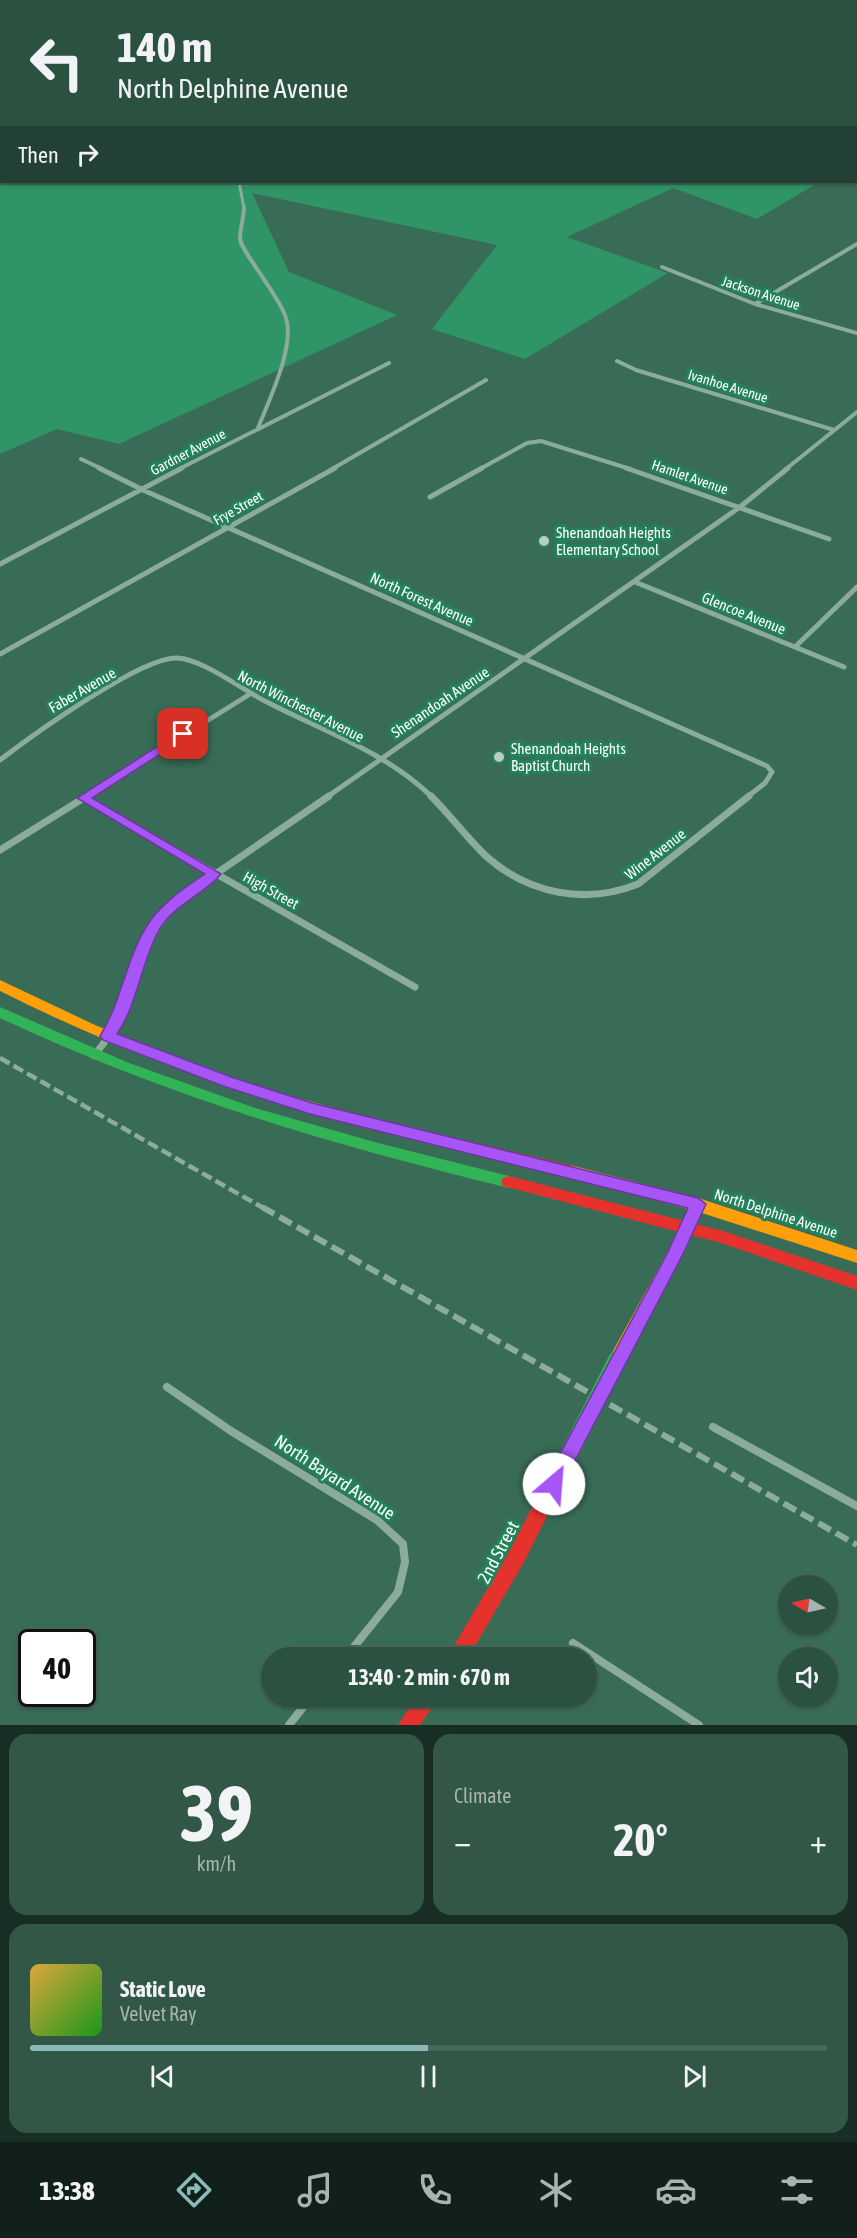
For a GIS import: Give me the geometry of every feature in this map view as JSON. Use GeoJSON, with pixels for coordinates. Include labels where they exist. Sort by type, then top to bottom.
{"type":"FeatureCollection","features":[{"type":"Feature","properties":{"kind":"main road","name":"North Delphine Avenue"},"geometry":{"type":"LineString","coordinates":[[0,985],[34,1004],[108,1036],[229,1082],[310,1108],[698,1204],[857,1257]]}},
{"type":"Feature","properties":{"kind":"main road"},"geometry":{"type":"LineString","coordinates":[[0,1012],[93,1056],[188,1093],[314,1133],[687,1226],[755,1246],[857,1283]]}},
{"type":"Feature","properties":{"kind":"main road","name":"2nd Street"},"geometry":{"type":"LineString","coordinates":[[463,1647],[517,1556],[698,1204]]}},
{"type":"Feature","properties":{"kind":"main road"},"geometry":{"type":"LineString","coordinates":[[408,1725],[422,1707]]}},
{"type":"Feature","properties":{"kind":"street"},"geometry":{"type":"LineString","coordinates":[[239,183],[244,209],[240,242],[270,284],[284,310],[288,340],[281,368],[257,428]]}},
{"type":"Feature","properties":{"kind":"street"},"geometry":{"type":"LineString","coordinates":[[755,304],[857,244]]}},
{"type":"Feature","properties":{"kind":"street","name":"Jackson Avenue"},"geometry":{"type":"LineString","coordinates":[[662,267],[755,304],[857,333]]}},
{"type":"Feature","properties":{"kind":"street","name":"Ivanhoe Avenue"},"geometry":{"type":"LineString","coordinates":[[616,361],[636,370],[834,430]]}},
{"type":"Feature","properties":{"kind":"street","name":"Gardner Avenue"},"geometry":{"type":"LineString","coordinates":[[0,564],[257,428],[389,363]]}},
{"type":"Feature","properties":{"kind":"street","name":"Frye Street"},"geometry":{"type":"LineString","coordinates":[[0,654],[399,432],[486,380]]}},
{"type":"Feature","properties":{"kind":"street","name":"Shenandoah Avenue"},"geometry":{"type":"LineString","coordinates":[[93,1056],[117,1023],[141,951],[155,925],[182,897],[528,658],[740,507],[857,412]]}},
{"type":"Feature","properties":{"kind":"street","name":"Hamlet Avenue"},"geometry":{"type":"LineString","coordinates":[[430,497],[527,443],[541,441],[579,451],[829,539]]}},
{"type":"Feature","properties":{"kind":"street","name":"North Forest Avenue"},"geometry":{"type":"LineString","coordinates":[[81,459],[143,490],[528,658],[754,761]]}},
{"type":"Feature","properties":{"kind":"street","name":"Glencoe Avenue"},"geometry":{"type":"LineString","coordinates":[[635,582],[844,667]]}},
{"type":"Feature","properties":{"kind":"street"},"geometry":{"type":"LineString","coordinates":[[795,647],[857,586]]}},
{"type":"Feature","properties":{"kind":"street","name":"Faber Avenue"},"geometry":{"type":"LineString","coordinates":[[0,760],[49,723],[109,687],[163,660],[184,660]]}},
{"type":"Feature","properties":{"kind":"street","name":"North Winchester Avenue"},"geometry":{"type":"LineString","coordinates":[[184,660],[380,760],[424,789],[488,857],[511,873]]}},
{"type":"Feature","properties":{"kind":"street"},"geometry":{"type":"LineString","coordinates":[[0,850],[250,694]]}},
{"type":"Feature","properties":{"kind":"street","name":"Wine Avenue"},"geometry":{"type":"LineString","coordinates":[[511,873],[544,888],[582,896],[599,896],[627,890],[765,783],[772,772],[754,761]]}},
{"type":"Feature","properties":{"kind":"street","name":"High Street"},"geometry":{"type":"LineString","coordinates":[[83,798],[415,987]]}},
{"type":"Feature","properties":{"kind":"street","name":"North Bayard Avenue"},"geometry":{"type":"LineString","coordinates":[[167,1387],[231,1431],[377,1520],[403,1544],[405,1562],[398,1592],[354,1647]]}},
{"type":"Feature","properties":{"kind":"street"},"geometry":{"type":"LineString","coordinates":[[712,1427],[857,1506]]}},
{"type":"Feature","properties":{"kind":"street"},"geometry":{"type":"LineString","coordinates":[[573,1643],[699,1725]]}},
{"type":"Feature","properties":{"kind":"street"},"geometry":{"type":"LineString","coordinates":[[289,1725],[303,1707]]}},
{"type":"Feature","properties":{"kind":"green space"},"geometry":{"type":"Polygon","coordinates":[[[0,183],[817,183],[757,219],[673,188],[567,237],[668,273],[525,359],[432,329],[497,245],[252,193],[289,272],[397,315],[119,444],[57,429],[0,454],[0,183]]]}},
{"type":"Feature","properties":{"kind":"railway"},"geometry":{"type":"LineString","coordinates":[[0,1058],[265,1209]]}},
{"type":"Feature","properties":{"kind":"railway"},"geometry":{"type":"LineString","coordinates":[[262,1207],[857,1545]]}},
{"type":"Feature","properties":{"kind":"traffic: fast"},"geometry":{"type":"LineString","coordinates":[[0,1012],[124,1067],[250,1112],[378,1149],[509,1182]]}},
{"type":"Feature","properties":{"kind":"traffic: fast"},"geometry":{"type":"LineString","coordinates":[[554,1484],[617,1360]]}},
{"type":"Feature","properties":{"kind":"traffic: slow"},"geometry":{"type":"LineString","coordinates":[[0,985],[135,1048],[228,1082],[371,1124]]}},
{"type":"Feature","properties":{"kind":"traffic: slow"},"geometry":{"type":"LineString","coordinates":[[570,1171],[701,1206],[857,1257]]}},
{"type":"Feature","properties":{"kind":"traffic: slow"},"geometry":{"type":"LineString","coordinates":[[617,1360],[675,1254],[698,1204]]}},
{"type":"Feature","properties":{"kind":"traffic: jam"},"geometry":{"type":"LineString","coordinates":[[371,1124],[570,1171]]}},
{"type":"Feature","properties":{"kind":"traffic: jam"},"geometry":{"type":"LineString","coordinates":[[509,1182],[723,1237],[857,1283]]}},
{"type":"Feature","properties":{"kind":"traffic: jam"},"geometry":{"type":"LineString","coordinates":[[463,1647],[517,1556],[554,1484]]}},
{"type":"Feature","properties":{"kind":"traffic: jam"},"geometry":{"type":"LineString","coordinates":[[408,1725],[422,1707]]}},
{"type":"Feature","properties":{"kind":"place","name":"Shenandoah Heights Elementary School"},"geometry":{"type":"Point","coordinates":[544,541]}},
{"type":"Feature","properties":{"kind":"place","name":"Shenandoah Heights Baptist Church"},"geometry":{"type":"Point","coordinates":[499,757]}},
{"type":"Feature","properties":{"kind":"route"},"geometry":{"type":"LineString","coordinates":[[183,734],[83,798],[214,874],[169,908],[155,925],[141,951],[117,1023],[108,1036],[229,1082],[310,1108],[605,1179],[698,1204],[675,1254],[617,1360],[554,1484]]}}]}
